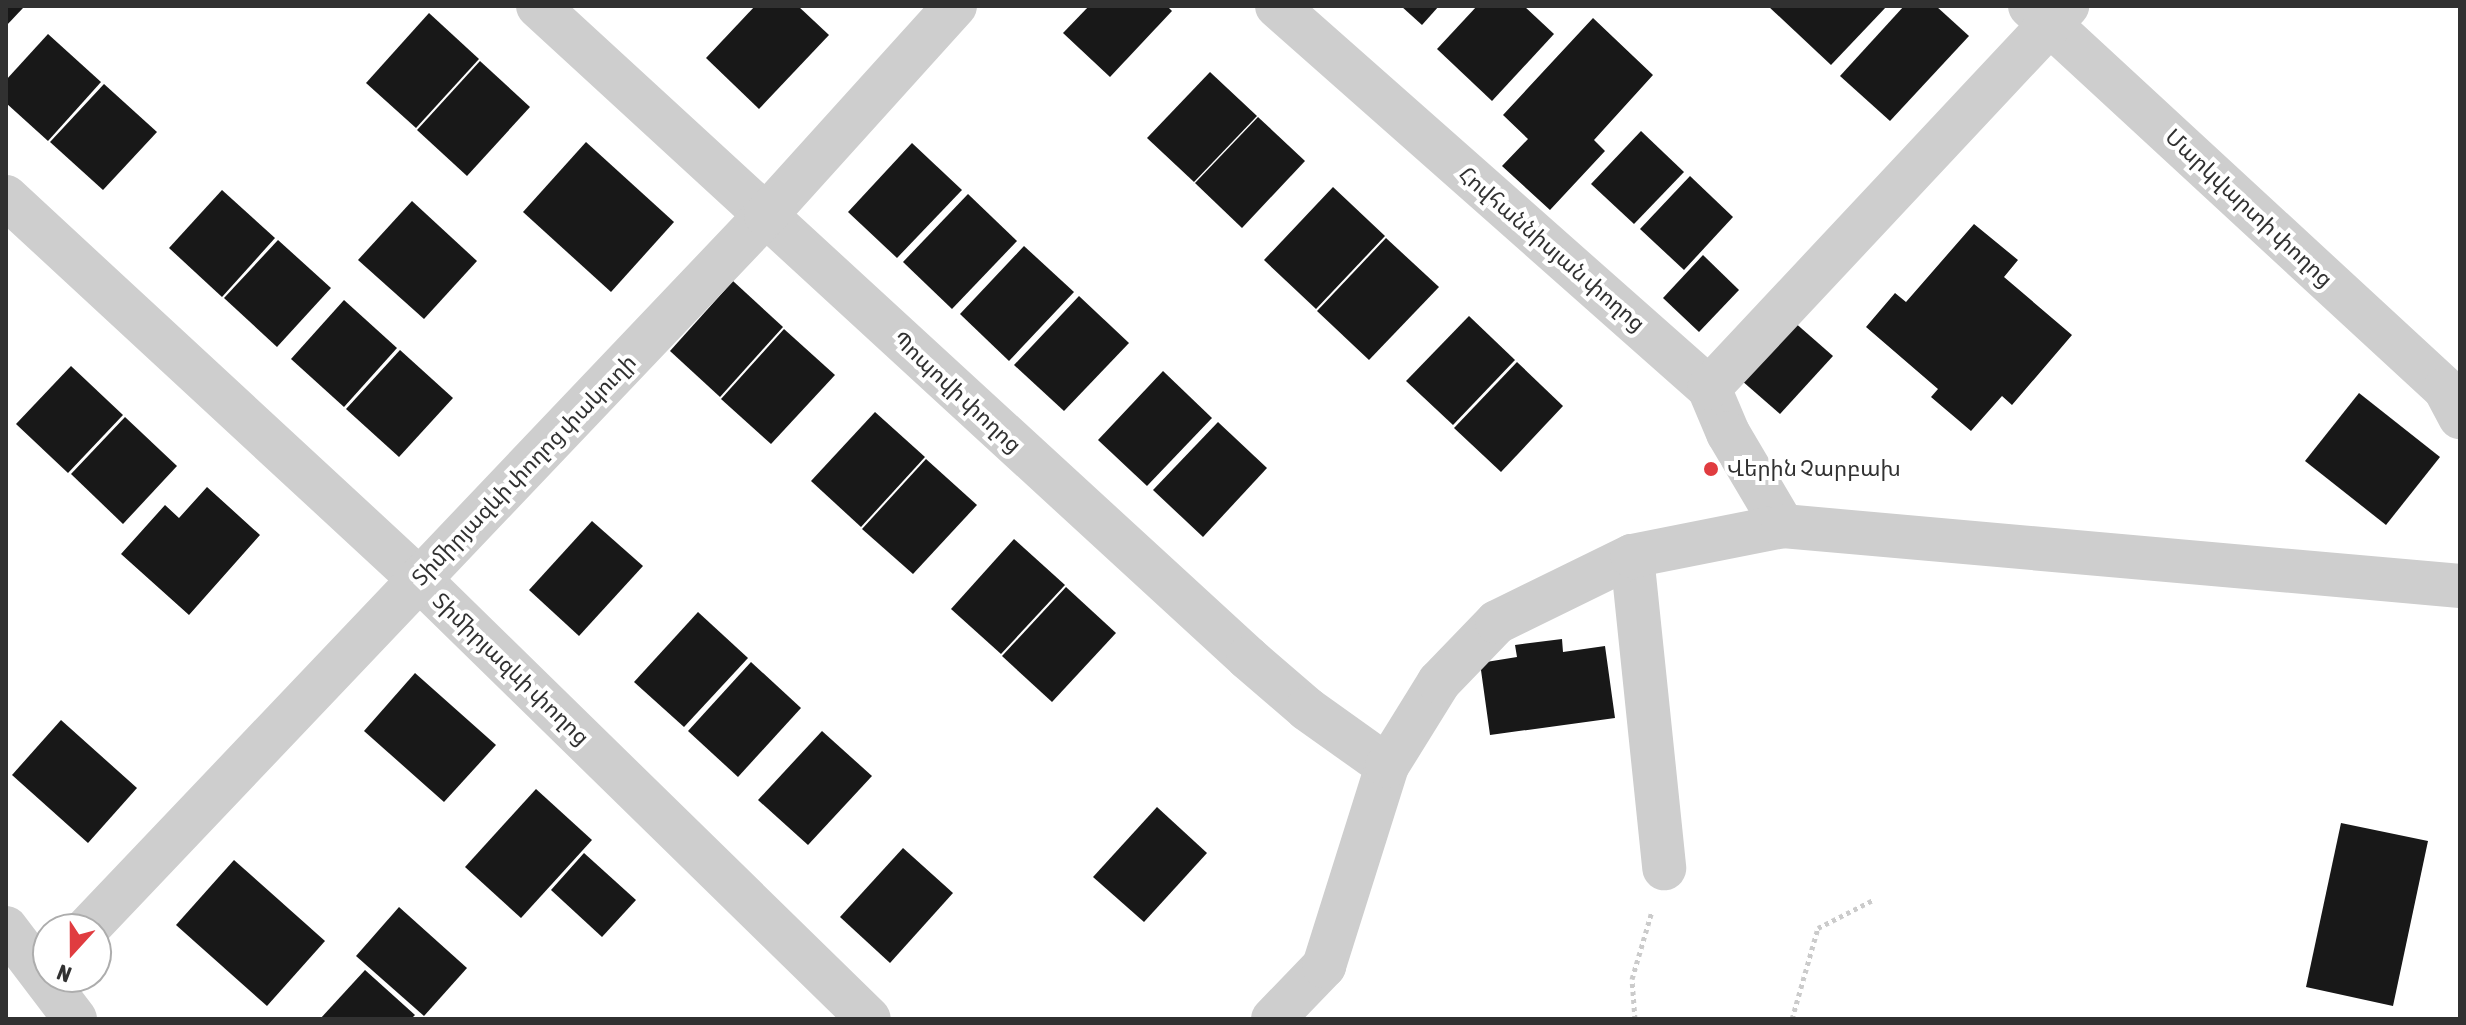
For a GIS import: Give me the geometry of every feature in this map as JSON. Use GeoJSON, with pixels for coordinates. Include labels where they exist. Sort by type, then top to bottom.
{"type":"FeatureCollection","features":[{"type":"Feature","properties":{"kind":"street","name":"Պոպովի փողոց"},"geometry":{"type":"LineString","coordinates":[[538,6],[1248,658],[1307,709],[1387,766]]}},
{"type":"Feature","properties":{"kind":"street","name":"Տիմիրյազևի փողոց փակուղի"},"geometry":{"type":"LineString","coordinates":[[102,913],[766,215],[955,6]]}},
{"type":"Feature","properties":{"kind":"street","name":"Հովհաննիսյան փողոց"},"geometry":{"type":"LineString","coordinates":[[1277,6],[1709,388],[1728,433],[1783,526]]}},
{"type":"Feature","properties":{"kind":"street"},"geometry":{"type":"LineString","coordinates":[[1709,388],[2049,12]]}},
{"type":"Feature","properties":{"kind":"street","name":"Մարկվարտի փողոց"},"geometry":{"type":"LineString","coordinates":[[2049,12],[2445,389],[2460,417]]}},
{"type":"Feature","properties":{"kind":"street","name":"Տիմիրյազևի փողոց"},"geometry":{"type":"LineString","coordinates":[[6,197],[419,579],[869,1019]]}},
{"type":"Feature","properties":{"kind":"street"},"geometry":{"type":"LineString","coordinates":[[1273,1019],[1324,966],[1387,766],[1439,682],[1497,622],[1632,556],[1783,526],[2460,586]]}},
{"type":"Feature","properties":{"kind":"street"},"geometry":{"type":"LineString","coordinates":[[1632,556],[1664,868]]}},
{"type":"Feature","properties":{"kind":"street"},"geometry":{"type":"LineString","coordinates":[[6,928],[32,957]]}},
{"type":"Feature","properties":{"kind":"street"},"geometry":{"type":"LineString","coordinates":[[59,993],[75,1019]]}},
{"type":"Feature","properties":{"kind":"path"},"geometry":{"type":"LineString","coordinates":[[1635,1019],[1632,979],[1664,868]]}},
{"type":"Feature","properties":{"kind":"path"},"geometry":{"type":"LineString","coordinates":[[1792,1019],[1818,928],[1873,900]]}},
{"type":"Feature","properties":{"kind":"building"},"geometry":{"type":"Polygon","coordinates":[[[6,6],[23,8],[6,26],[6,6]]]}},
{"type":"Feature","properties":{"kind":"building"},"geometry":{"type":"Polygon","coordinates":[[[755,6],[798,6],[829,35],[759,109],[706,58],[755,6]]]}},
{"type":"Feature","properties":{"kind":"building"},"geometry":{"type":"Polygon","coordinates":[[[1089,6],[1167,6],[1172,11],[1110,77],[1063,33],[1089,6]]]}},
{"type":"Feature","properties":{"kind":"building"},"geometry":{"type":"Polygon","coordinates":[[[1401,6],[1439,6],[1422,25],[1401,6]]]}},
{"type":"Feature","properties":{"kind":"building"},"geometry":{"type":"Polygon","coordinates":[[[1477,6],[1524,6],[1554,34],[1492,101],[1437,49],[1477,6]]]}},
{"type":"Feature","properties":{"kind":"building"},"geometry":{"type":"Polygon","coordinates":[[[1768,6],[1887,6],[1831,65],[1768,6]]]}},
{"type":"Feature","properties":{"kind":"building"},"geometry":{"type":"Polygon","coordinates":[[[1904,6],[1936,6],[1969,36],[1890,121],[1840,76],[1904,6]]]}},
{"type":"Feature","properties":{"kind":"building"},"geometry":{"type":"Polygon","coordinates":[[[429,13],[479,59],[416,128],[366,83],[429,13]]]}},
{"type":"Feature","properties":{"kind":"building"},"geometry":{"type":"Polygon","coordinates":[[[1593,18],[1653,75],[1594,140],[1605,151],[1550,210],[1502,166],[1528,139],[1503,115],[1593,18]]]}},
{"type":"Feature","properties":{"kind":"building"},"geometry":{"type":"Polygon","coordinates":[[[48,34],[101,82],[48,141],[6,103],[6,80],[48,34]]]}},
{"type":"Feature","properties":{"kind":"building"},"geometry":{"type":"Polygon","coordinates":[[[480,61],[530,107],[467,176],[417,130],[480,61]]]}},
{"type":"Feature","properties":{"kind":"building"},"geometry":{"type":"Polygon","coordinates":[[[1210,72],[1257,116],[1194,182],[1147,138],[1210,72]]]}},
{"type":"Feature","properties":{"kind":"building"},"geometry":{"type":"Polygon","coordinates":[[[104,84],[157,132],[103,190],[50,142],[104,84]]]}},
{"type":"Feature","properties":{"kind":"building"},"geometry":{"type":"Polygon","coordinates":[[[1258,117],[1305,161],[1242,228],[1195,183],[1258,117]]]}},
{"type":"Feature","properties":{"kind":"building"},"geometry":{"type":"Polygon","coordinates":[[[1641,131],[1684,172],[1634,224],[1591,184],[1641,131]]]}},
{"type":"Feature","properties":{"kind":"building"},"geometry":{"type":"Polygon","coordinates":[[[586,142],[674,222],[611,292],[523,212],[586,142]]]}},
{"type":"Feature","properties":{"kind":"building"},"geometry":{"type":"Polygon","coordinates":[[[912,143],[962,190],[897,258],[848,212],[912,143]]]}},
{"type":"Feature","properties":{"kind":"building"},"geometry":{"type":"Polygon","coordinates":[[[1690,176],[1733,217],[1684,270],[1640,229],[1690,176]]]}},
{"type":"Feature","properties":{"kind":"building"},"geometry":{"type":"Polygon","coordinates":[[[1333,187],[1385,236],[1316,309],[1264,260],[1333,187]]]}},
{"type":"Feature","properties":{"kind":"building"},"geometry":{"type":"Polygon","coordinates":[[[222,190],[275,238],[222,297],[169,248],[222,190]]]}},
{"type":"Feature","properties":{"kind":"building"},"geometry":{"type":"Polygon","coordinates":[[[968,194],[1017,241],[952,309],[903,262],[968,194]]]}},
{"type":"Feature","properties":{"kind":"building"},"geometry":{"type":"Polygon","coordinates":[[[412,201],[477,261],[424,319],[358,260],[412,201]]]}},
{"type":"Feature","properties":{"kind":"building"},"geometry":{"type":"Polygon","coordinates":[[[1974,224],[2018,260],[2004,277],[2072,335],[2012,405],[2002,396],[1971,431],[1931,397],[1938,389],[1866,327],[1895,293],[1906,302],[1974,224]]]}},
{"type":"Feature","properties":{"kind":"building"},"geometry":{"type":"Polygon","coordinates":[[[1386,238],[1439,287],[1369,360],[1317,311],[1386,238]]]}},
{"type":"Feature","properties":{"kind":"building"},"geometry":{"type":"Polygon","coordinates":[[[278,240],[331,288],[277,347],[224,298],[278,240]]]}},
{"type":"Feature","properties":{"kind":"building"},"geometry":{"type":"Polygon","coordinates":[[[1024,246],[1074,292],[1009,361],[960,314],[1024,246]]]}},
{"type":"Feature","properties":{"kind":"building"},"geometry":{"type":"Polygon","coordinates":[[[1703,255],[1739,290],[1699,332],[1663,298],[1703,255]]]}},
{"type":"Feature","properties":{"kind":"building"},"geometry":{"type":"Polygon","coordinates":[[[733,281],[783,327],[720,397],[670,351],[733,281]]]}},
{"type":"Feature","properties":{"kind":"building"},"geometry":{"type":"Polygon","coordinates":[[[1079,296],[1129,343],[1064,411],[1014,365],[1079,296]]]}},
{"type":"Feature","properties":{"kind":"building"},"geometry":{"type":"Polygon","coordinates":[[[344,300],[397,348],[344,407],[291,359],[344,300]]]}},
{"type":"Feature","properties":{"kind":"building"},"geometry":{"type":"Polygon","coordinates":[[[1469,316],[1515,360],[1453,425],[1406,381],[1469,316]]]}},
{"type":"Feature","properties":{"kind":"building"},"geometry":{"type":"Polygon","coordinates":[[[1793,321],[1833,356],[1780,414],[1741,380],[1793,321]]]}},
{"type":"Feature","properties":{"kind":"building"},"geometry":{"type":"Polygon","coordinates":[[[784,329],[835,375],[771,444],[721,399],[784,329]]]}},
{"type":"Feature","properties":{"kind":"building"},"geometry":{"type":"Polygon","coordinates":[[[400,350],[453,398],[399,457],[346,409],[400,350]]]}},
{"type":"Feature","properties":{"kind":"building"},"geometry":{"type":"Polygon","coordinates":[[[1517,362],[1563,406],[1501,472],[1454,428],[1517,362]]]}},
{"type":"Feature","properties":{"kind":"building"},"geometry":{"type":"Polygon","coordinates":[[[71,366],[123,415],[68,473],[16,424],[71,366]]]}},
{"type":"Feature","properties":{"kind":"building"},"geometry":{"type":"Polygon","coordinates":[[[1163,371],[1212,418],[1147,486],[1098,440],[1163,371]]]}},
{"type":"Feature","properties":{"kind":"building"},"geometry":{"type":"Polygon","coordinates":[[[2359,393],[2440,457],[2386,525],[2305,461],[2359,393]]]}},
{"type":"Feature","properties":{"kind":"building"},"geometry":{"type":"Polygon","coordinates":[[[875,412],[925,457],[861,527],[811,481],[875,412]]]}},
{"type":"Feature","properties":{"kind":"building"},"geometry":{"type":"Polygon","coordinates":[[[125,417],[177,466],[123,524],[71,474],[125,417]]]}},
{"type":"Feature","properties":{"kind":"building"},"geometry":{"type":"Polygon","coordinates":[[[1218,422],[1267,468],[1203,537],[1153,490],[1218,422]]]}},
{"type":"Feature","properties":{"kind":"building"},"geometry":{"type":"Polygon","coordinates":[[[926,459],[977,505],[913,574],[862,529],[926,459]]]}},
{"type":"Feature","properties":{"kind":"building"},"geometry":{"type":"Polygon","coordinates":[[[207,487],[260,535],[189,615],[121,554],[165,505],[179,518],[207,487]]]}},
{"type":"Feature","properties":{"kind":"building"},"geometry":{"type":"Polygon","coordinates":[[[592,521],[643,566],[579,636],[529,590],[592,521]]]}},
{"type":"Feature","properties":{"kind":"building"},"geometry":{"type":"Polygon","coordinates":[[[1014,539],[1065,585],[1001,654],[951,609],[1014,539]]]}},
{"type":"Feature","properties":{"kind":"building"},"geometry":{"type":"Polygon","coordinates":[[[1066,587],[1116,633],[1052,702],[1002,656],[1066,587]]]}},
{"type":"Feature","properties":{"kind":"building"},"geometry":{"type":"Polygon","coordinates":[[[698,612],[748,658],[684,727],[634,682],[698,612]]]}},
{"type":"Feature","properties":{"kind":"building"},"geometry":{"type":"Polygon","coordinates":[[[1562,639],[1563,652],[1605,646],[1615,718],[1490,735],[1480,663],[1517,657],[1515,645],[1562,639]]]}},
{"type":"Feature","properties":{"kind":"building"},"geometry":{"type":"Polygon","coordinates":[[[751,662],[801,708],[738,777],[688,731],[751,662]]]}},
{"type":"Feature","properties":{"kind":"building"},"geometry":{"type":"Polygon","coordinates":[[[415,673],[496,745],[444,802],[364,731],[415,673]]]}},
{"type":"Feature","properties":{"kind":"building"},"geometry":{"type":"Polygon","coordinates":[[[61,720],[137,788],[88,843],[12,775],[61,720]]]}},
{"type":"Feature","properties":{"kind":"building"},"geometry":{"type":"Polygon","coordinates":[[[822,731],[872,776],[808,845],[758,800],[822,731]]]}},
{"type":"Feature","properties":{"kind":"building"},"geometry":{"type":"Polygon","coordinates":[[[536,789],[592,840],[521,918],[465,867],[536,789]]]}},
{"type":"Feature","properties":{"kind":"building"},"geometry":{"type":"Polygon","coordinates":[[[1157,807],[1207,853],[1144,922],[1093,877],[1157,807]]]}},
{"type":"Feature","properties":{"kind":"building"},"geometry":{"type":"Polygon","coordinates":[[[2341,823],[2428,841],[2393,1006],[2306,987],[2341,823]]]}},
{"type":"Feature","properties":{"kind":"building"},"geometry":{"type":"Polygon","coordinates":[[[903,848],[953,893],[890,963],[840,917],[903,848]]]}},
{"type":"Feature","properties":{"kind":"building"},"geometry":{"type":"Polygon","coordinates":[[[584,853],[636,900],[602,937],[551,890],[584,853]]]}},
{"type":"Feature","properties":{"kind":"building"},"geometry":{"type":"Polygon","coordinates":[[[234,860],[325,941],[267,1006],[176,925],[234,860]]]}},
{"type":"Feature","properties":{"kind":"building"},"geometry":{"type":"Polygon","coordinates":[[[399,907],[467,968],[424,1016],[356,956],[399,907]]]}},
{"type":"Feature","properties":{"kind":"building"},"geometry":{"type":"Polygon","coordinates":[[[365,970],[415,1015],[411,1019],[320,1019],[365,970]]]}},
{"type":"Feature","properties":{"kind":"place","name":"Վերին Չարբախ"},"geometry":{"type":"Point","coordinates":[1711,469]}}]}
